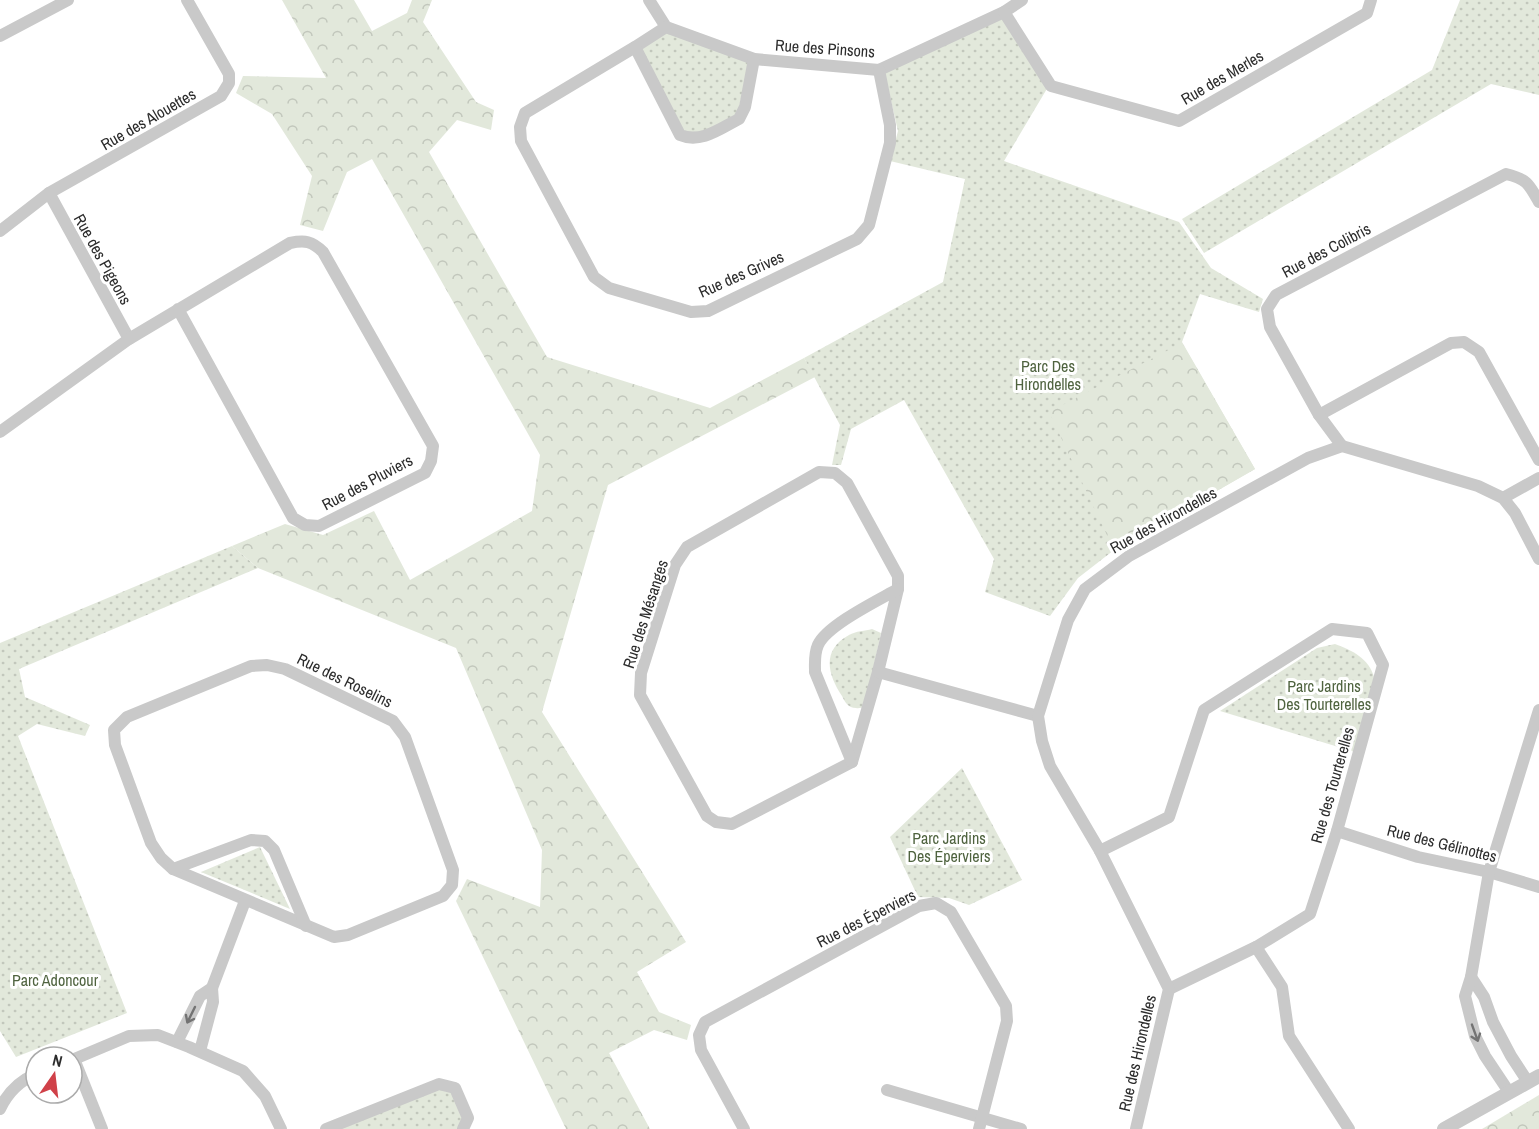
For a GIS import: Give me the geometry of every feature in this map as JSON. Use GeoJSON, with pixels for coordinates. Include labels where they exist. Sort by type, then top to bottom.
{"type":"FeatureCollection","features":[{"type":"Feature","properties":{"kind":"street"},"geometry":{"type":"LineString","coordinates":[[0,36],[68,0]]}},
{"type":"Feature","properties":{"kind":"street","name":"Rue des Alouettes"},"geometry":{"type":"LineString","coordinates":[[0,231],[49,194],[221,96],[229,83],[229,74],[187,0]]}},
{"type":"Feature","properties":{"kind":"street"},"geometry":{"type":"LineString","coordinates":[[635,47],[666,27],[649,0]]}},
{"type":"Feature","properties":{"kind":"street","name":"Rue des Pinsons"},"geometry":{"type":"LineString","coordinates":[[666,27],[753,59],[879,70],[1004,12],[1022,0]]}},
{"type":"Feature","properties":{"kind":"street","name":"Rue des Merles"},"geometry":{"type":"LineString","coordinates":[[1004,12],[1051,87],[1179,121],[1367,13],[1371,0]]}},
{"type":"Feature","properties":{"kind":"street","name":"Rue des Pinsons"},"geometry":{"type":"LineString","coordinates":[[635,47],[680,135],[691,140],[703,137],[740,119],[753,59]]}},
{"type":"Feature","properties":{"kind":"street","name":"Rue des Grives"},"geometry":{"type":"LineString","coordinates":[[635,47],[525,113],[520,127],[521,141],[594,277],[609,288],[691,312],[708,311],[857,239],[869,225],[890,143],[890,125],[879,70]]}},
{"type":"Feature","properties":{"kind":"street","name":"Rue des Colibris"},"geometry":{"type":"LineString","coordinates":[[1342,446],[1319,415],[1270,327],[1267,309],[1276,295],[1506,174],[1521,178],[1531,187],[1539,202]]}},
{"type":"Feature","properties":{"kind":"street","name":"Rue des Pigeons"},"geometry":{"type":"LineString","coordinates":[[49,194],[129,339]]}},
{"type":"Feature","properties":{"kind":"street","name":"Rue des Pluviers"},"geometry":{"type":"LineString","coordinates":[[0,432],[129,339],[178,309],[290,243],[304,240],[316,245],[323,252],[433,446],[431,461],[425,473],[319,526],[305,525],[293,518],[178,309]]}},
{"type":"Feature","properties":{"kind":"street"},"geometry":{"type":"LineString","coordinates":[[1319,415],[1451,343],[1464,342],[1479,352],[1539,460]]}},
{"type":"Feature","properties":{"kind":"street"},"geometry":{"type":"LineString","coordinates":[[1342,446],[1478,486],[1503,498],[1515,513],[1539,559]]}},
{"type":"Feature","properties":{"kind":"street","name":"Rue des Hirondelles"},"geometry":{"type":"LineString","coordinates":[[1136,1129],[1169,989],[1100,851],[1050,766],[1042,741],[1038,716],[1068,620],[1084,589],[1129,556],[1308,458],[1342,446]]}},
{"type":"Feature","properties":{"kind":"street","name":"Rue des Mésanges"},"geometry":{"type":"LineString","coordinates":[[819,472],[834,473],[847,483],[898,576],[898,589],[878,672],[852,762],[732,824],[716,822],[707,816],[640,695],[641,673],[675,565],[687,547],[819,472]]}},
{"type":"Feature","properties":{"kind":"street"},"geometry":{"type":"LineString","coordinates":[[1503,498],[1539,478]]}},
{"type":"Feature","properties":{"kind":"street"},"geometry":{"type":"LineString","coordinates":[[852,762],[815,672],[814,657],[819,643],[827,632],[898,589]]}},
{"type":"Feature","properties":{"kind":"street","name":"Rue des Tourterelles"},"geometry":{"type":"LineString","coordinates":[[1100,851],[1169,817],[1204,710],[1332,629],[1367,633],[1383,664],[1337,831],[1310,914],[1256,947],[1169,989]]}},
{"type":"Feature","properties":{"kind":"street","name":"Rue des Roselins"},"geometry":{"type":"LineString","coordinates":[[267,665],[285,669],[393,721],[405,737],[453,870],[452,885],[442,896],[348,934],[334,937],[173,869],[161,858],[151,843],[115,745],[114,730],[127,717],[251,666],[267,665]]}},
{"type":"Feature","properties":{"kind":"street"},"geometry":{"type":"LineString","coordinates":[[878,672],[1038,716]]}},
{"type":"Feature","properties":{"kind":"street"},"geometry":{"type":"LineString","coordinates":[[1509,1092],[1485,1056],[1475,1036],[1465,996],[1472,977],[1489,872],[1534,741],[1539,710]]}},
{"type":"Feature","properties":{"kind":"street","name":"Rue des Gélinottes"},"geometry":{"type":"LineString","coordinates":[[1337,831],[1418,857],[1489,872],[1539,887]]}},
{"type":"Feature","properties":{"kind":"street"},"geometry":{"type":"LineString","coordinates":[[173,869],[251,840],[265,841],[274,850],[306,926]]}},
{"type":"Feature","properties":{"kind":"street"},"geometry":{"type":"LineString","coordinates":[[200,1051],[213,1002],[212,988],[245,901]]}},
{"type":"Feature","properties":{"kind":"street","name":"Rue des Éperviers"},"geometry":{"type":"LineString","coordinates":[[744,1129],[701,1050],[699,1035],[705,1022],[919,906],[936,903],[951,912],[1006,1006],[1007,1021],[980,1123]]}},
{"type":"Feature","properties":{"kind":"street"},"geometry":{"type":"LineString","coordinates":[[1256,947],[1282,987],[1289,1036],[1349,1129]]}},
{"type":"Feature","properties":{"kind":"street"},"geometry":{"type":"LineString","coordinates":[[1444,1129],[1534,1079],[1511,1056],[1493,1022],[1484,997],[1472,977]]}},
{"type":"Feature","properties":{"kind":"street"},"geometry":{"type":"LineString","coordinates":[[177,1042],[200,996],[212,988]]}},
{"type":"Feature","properties":{"kind":"street"},"geometry":{"type":"LineString","coordinates":[[84,1055],[129,1036],[158,1035],[177,1042],[243,1071],[265,1096],[281,1129]]}},
{"type":"Feature","properties":{"kind":"street"},"geometry":{"type":"LineString","coordinates":[[0,1109],[6,1097],[24,1079]]}},
{"type":"Feature","properties":{"kind":"street"},"geometry":{"type":"LineString","coordinates":[[326,1129],[439,1084],[455,1088],[468,1118],[463,1129]]}},
{"type":"Feature","properties":{"kind":"street"},"geometry":{"type":"LineString","coordinates":[[84,1086],[102,1129]]}},
{"type":"Feature","properties":{"kind":"street"},"geometry":{"type":"LineString","coordinates":[[887,1090],[980,1123],[1021,1129]]}},
{"type":"Feature","properties":{"kind":"green space"},"geometry":{"type":"Polygon","coordinates":[[[282,0],[354,0],[372,31],[407,13],[412,0],[432,0],[423,22],[476,102],[494,110],[491,130],[457,120],[429,152],[547,357],[710,408],[804,358],[815,377],[608,485],[542,712],[686,942],[637,972],[659,1012],[691,1025],[687,1040],[654,1030],[609,1053],[650,1129],[566,1129],[456,901],[467,879],[540,907],[542,850],[456,648],[258,568],[232,546],[285,524],[323,535],[374,511],[410,580],[532,511],[540,455],[372,159],[347,172],[323,231],[300,225],[312,176],[272,114],[236,93],[243,76],[326,78],[282,0]]]}},
{"type":"Feature","properties":{"kind":"green space"},"geometry":{"type":"Polygon","coordinates":[[[1460,0],[1539,0],[1539,95],[1491,84],[1204,253],[1182,219],[1432,70],[1460,0]]]}},
{"type":"Feature","properties":{"kind":"green space","name":"Parc Des Hirondelles"},"geometry":{"type":"Polygon","coordinates":[[[1003,16],[1048,87],[1004,161],[1179,222],[1211,268],[1263,299],[1259,312],[1200,294],[1182,342],[1255,469],[1114,550],[1078,578],[1050,616],[985,592],[994,559],[904,400],[851,429],[841,465],[832,465],[840,425],[804,358],[943,282],[965,179],[890,161],[898,131],[884,71],[1003,16]]]}},
{"type":"Feature","properties":{"kind":"green space"},"geometry":{"type":"Polygon","coordinates":[[[666,30],[749,61],[737,117],[702,134],[682,133],[640,49],[666,30]]]}},
{"type":"Feature","properties":{"kind":"green space"},"geometry":{"type":"Polygon","coordinates":[[[1182,343],[1255,469],[1114,550],[1049,412],[1182,343]]]}},
{"type":"Feature","properties":{"kind":"green space","name":"Parc Adoncour"},"geometry":{"type":"Polygon","coordinates":[[[232,546],[258,568],[19,669],[25,697],[90,725],[85,736],[37,724],[18,736],[127,1013],[46,1045],[24,1045],[24,1054],[16,1057],[0,1031],[0,643],[232,546]]]}},
{"type":"Feature","properties":{"kind":"green space"},"geometry":{"type":"Polygon","coordinates":[[[872,629],[881,633],[865,707],[853,708],[846,702],[833,680],[831,655],[840,641],[849,635],[872,629]]]}},
{"type":"Feature","properties":{"kind":"green space","name":"Parc Jardins Des Tourterelles"},"geometry":{"type":"Polygon","coordinates":[[[1335,644],[1348,649],[1364,660],[1374,677],[1355,752],[1220,711],[1317,648],[1335,644]]]}},
{"type":"Feature","properties":{"kind":"green space","name":"Parc Jardins Des Éperviers"},"geometry":{"type":"Polygon","coordinates":[[[962,768],[1022,880],[969,905],[949,898],[918,897],[890,837],[962,768]]]}},
{"type":"Feature","properties":{"kind":"green space"},"geometry":{"type":"Polygon","coordinates":[[[260,847],[290,909],[201,872],[260,847]]]}},
{"type":"Feature","properties":{"kind":"green space"},"geometry":{"type":"Polygon","coordinates":[[[439,1084],[455,1088],[468,1118],[463,1129],[326,1129],[439,1084]]]}},
{"type":"Feature","properties":{"kind":"green space"},"geometry":{"type":"Polygon","coordinates":[[[1539,1095],[1539,1129],[1482,1129],[1539,1095]]]}}]}
